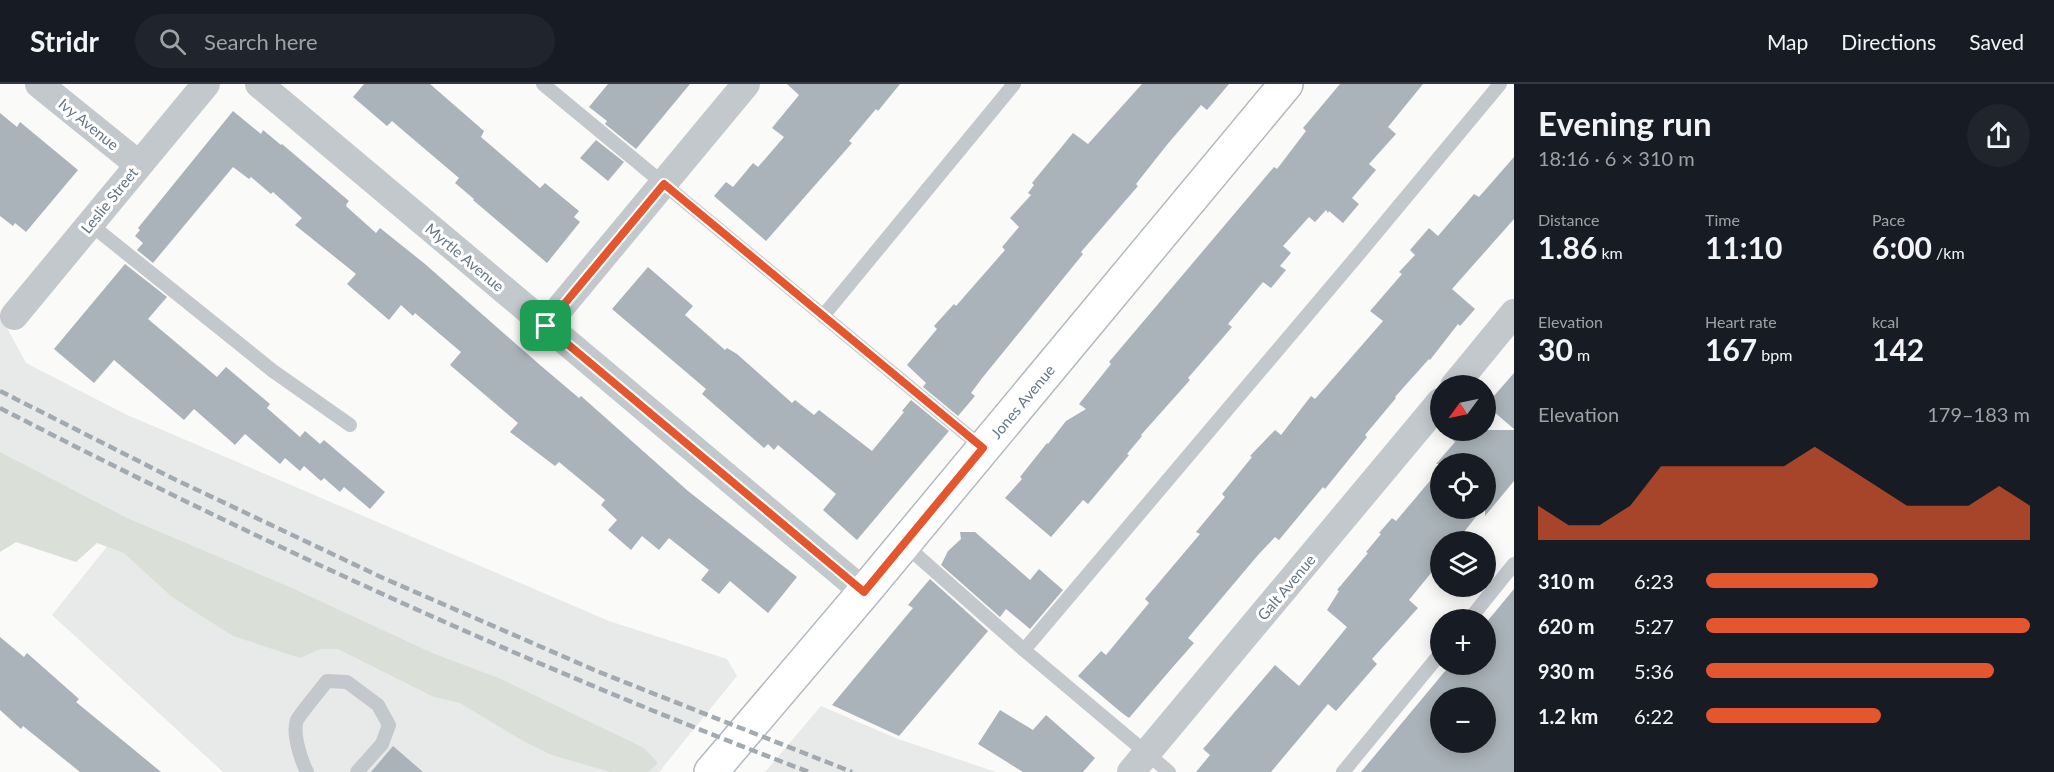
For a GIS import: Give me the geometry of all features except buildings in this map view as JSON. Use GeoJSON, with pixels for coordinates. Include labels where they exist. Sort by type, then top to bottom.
{"type":"FeatureCollection","features":[{"type":"Feature","properties":{"kind":"street","name":"Ivy Avenue"},"geometry":{"type":"LineString","coordinates":[[39,84],[138,164]]}},
{"type":"Feature","properties":{"kind":"street","name":"Leslie Street"},"geometry":{"type":"LineString","coordinates":[[7,310],[90,224],[206,84]]}},
{"type":"Feature","properties":{"kind":"street","name":"Myrtle Avenue"},"geometry":{"type":"LineString","coordinates":[[259,84],[864,592]]}},
{"type":"Feature","properties":{"kind":"street"},"geometry":{"type":"LineString","coordinates":[[546,326],[746,84]]}},
{"type":"Feature","properties":{"kind":"street","name":"Jones Avenue"},"geometry":{"type":"LineString","coordinates":[[711,772],[864,592],[1285,84]]}},
{"type":"Feature","properties":{"kind":"street"},"geometry":{"type":"LineString","coordinates":[[1463,375],[1514,314]]}},
{"type":"Feature","properties":{"kind":"street","name":"Galt Avenue"},"geometry":{"type":"LineString","coordinates":[[1139,763],[1430,414]]}},
{"type":"Feature","properties":{"kind":"lane"},"geometry":{"type":"LineString","coordinates":[[543,84],[983,448]]}},
{"type":"Feature","properties":{"kind":"lane"},"geometry":{"type":"LineString","coordinates":[[823,316],[1014,84]]}},
{"type":"Feature","properties":{"kind":"lane"},"geometry":{"type":"LineString","coordinates":[[1023,650],[1500,84]]}},
{"type":"Feature","properties":{"kind":"lane"},"geometry":{"type":"LineString","coordinates":[[90,224],[273,371],[350,425]]}},
{"type":"Feature","properties":{"kind":"lane"},"geometry":{"type":"LineString","coordinates":[[904,543],[1023,650],[1139,763],[1169,772]]}},
{"type":"Feature","properties":{"kind":"lane"},"geometry":{"type":"LineString","coordinates":[[1478,609],[1514,564]]}},
{"type":"Feature","properties":{"kind":"lane"},"geometry":{"type":"LineString","coordinates":[[1343,772],[1430,666]]}},
{"type":"Feature","properties":{"kind":"lane"},"geometry":{"type":"LineString","coordinates":[[307,772],[301,761],[297,720],[327,681],[347,682],[378,705],[389,724],[382,744],[357,772]]}},
{"type":"Feature","properties":{"kind":"shaded area"},"geometry":{"type":"Polygon","coordinates":[[[0,315],[26,363],[125,414],[609,621],[727,659],[737,676],[659,772],[223,772],[52,615],[118,533],[0,477],[0,315]]]}},
{"type":"Feature","properties":{"kind":"shaded area"},"geometry":{"type":"Polygon","coordinates":[[[0,452],[127,518],[292,588],[432,653],[501,679],[644,748],[658,763],[648,772],[610,772],[552,755],[525,742],[460,703],[434,697],[338,649],[320,649],[300,658],[233,636],[172,597],[124,553],[97,543],[76,562],[16,542],[0,552],[0,452]]]}},
{"type":"Feature","properties":{"kind":"shaded area"},"geometry":{"type":"Polygon","coordinates":[[[821,706],[898,739],[996,772],[765,772],[821,706]]]}},
{"type":"Feature","properties":{"kind":"railway"},"geometry":{"type":"LineString","coordinates":[[0,391],[172,478],[383,578],[599,672],[852,772]]}},
{"type":"Feature","properties":{"kind":"railway"},"geometry":{"type":"LineString","coordinates":[[0,408],[198,507],[399,602],[603,690],[809,772]]}},
{"type":"Feature","properties":{"kind":"route"},"geometry":{"type":"LineString","coordinates":[[664,184],[983,448],[864,592],[546,326],[664,184]]}}]}
